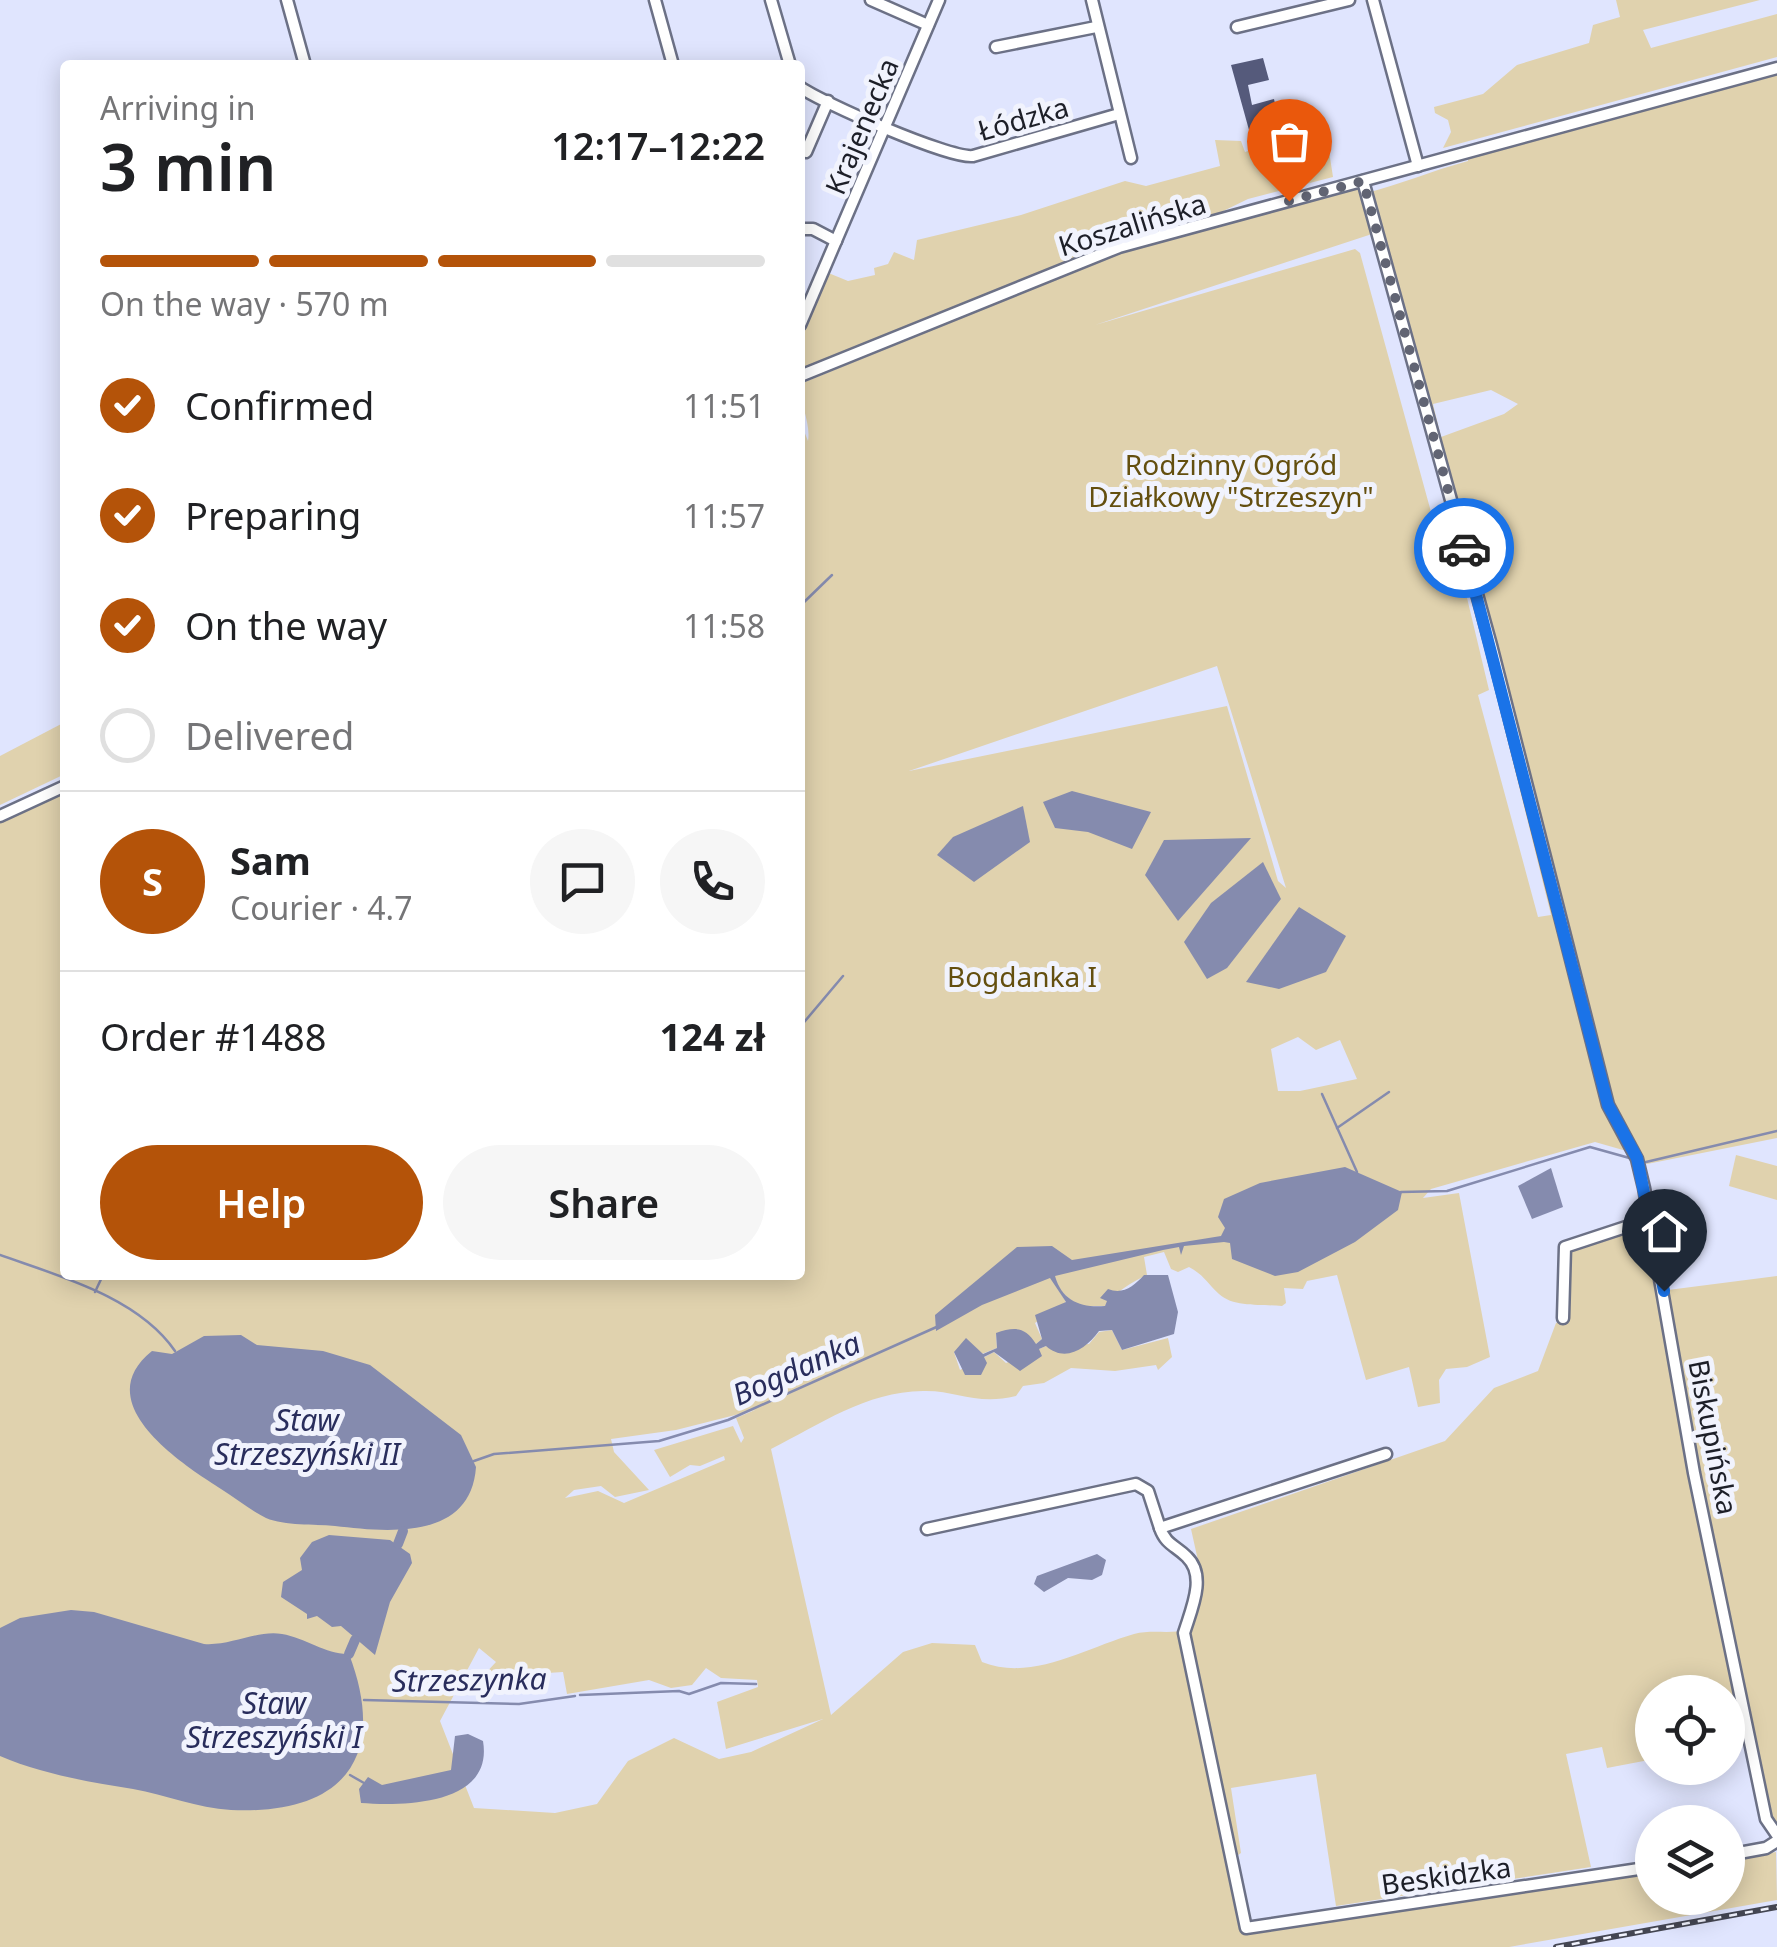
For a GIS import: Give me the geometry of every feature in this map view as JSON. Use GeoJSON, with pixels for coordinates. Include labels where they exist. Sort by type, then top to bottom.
{"type":"FeatureCollection","features":[{"type":"Feature","properties":{"kind":"street"},"geometry":{"type":"LineString","coordinates":[[287,0],[304,60]]}},
{"type":"Feature","properties":{"kind":"street"},"geometry":{"type":"LineString","coordinates":[[654,0],[672,60]]}},
{"type":"Feature","properties":{"kind":"street"},"geometry":{"type":"LineString","coordinates":[[771,0],[789,60]]}},
{"type":"Feature","properties":{"kind":"street"},"geometry":{"type":"LineString","coordinates":[[871,0],[928,24]]}},
{"type":"Feature","properties":{"kind":"street","name":"Krajenecka"},"geometry":{"type":"LineString","coordinates":[[805,313],[939,0]]}},
{"type":"Feature","properties":{"kind":"street"},"geometry":{"type":"LineString","coordinates":[[1092,0],[1131,158]]}},
{"type":"Feature","properties":{"kind":"street"},"geometry":{"type":"LineString","coordinates":[[1236,27],[1349,0]]}},
{"type":"Feature","properties":{"kind":"street"},"geometry":{"type":"LineString","coordinates":[[1373,0],[1418,166]]}},
{"type":"Feature","properties":{"kind":"street"},"geometry":{"type":"LineString","coordinates":[[996,47],[1096,27]]}},
{"type":"Feature","properties":{"kind":"street","name":"Koszalińska"},"geometry":{"type":"LineString","coordinates":[[805,374],[1100,253],[1777,68]]}},
{"type":"Feature","properties":{"kind":"street","name":"Łódzka"},"geometry":{"type":"LineString","coordinates":[[805,90],[934,150],[965,157],[1119,114]]}},
{"type":"Feature","properties":{"kind":"street"},"geometry":{"type":"LineString","coordinates":[[806,152],[828,101]]}},
{"type":"Feature","properties":{"kind":"street","name":"Biskupińska"},"geometry":{"type":"LineString","coordinates":[[1363,181],[1491,645],[1608,1105],[1637,1158],[1694,1473],[1766,1819],[1777,1838]]}},
{"type":"Feature","properties":{"kind":"street"},"geometry":{"type":"LineString","coordinates":[[805,228],[836,241]]}},
{"type":"Feature","properties":{"kind":"street"},"geometry":{"type":"LineString","coordinates":[[0,816],[60,788]]}},
{"type":"Feature","properties":{"kind":"street"},"geometry":{"type":"LineString","coordinates":[[1563,1318],[1566,1247],[1650,1219]]}},
{"type":"Feature","properties":{"kind":"street"},"geometry":{"type":"LineString","coordinates":[[928,1528],[1130,1484],[1148,1491],[1160,1528],[1386,1454]]}},
{"type":"Feature","properties":{"kind":"street","name":"Beskidzka"},"geometry":{"type":"LineString","coordinates":[[1160,1528],[1166,1543],[1190,1560],[1195,1570],[1196,1594],[1184,1633],[1246,1928],[1635,1870]]}},
{"type":"Feature","properties":{"kind":"street"},"geometry":{"type":"LineString","coordinates":[[1745,1851],[1766,1848],[1777,1838]]}},
{"type":"Feature","properties":{"kind":"green space"},"geometry":{"type":"Polygon","coordinates":[[[1616,0],[1760,0],[1643,30],[1651,48],[1777,14],[1777,57],[1443,148],[1451,132],[1448,120],[1435,113],[1434,107],[1483,94],[1517,65],[1589,43],[1593,25],[1620,17],[1616,0]]]}},
{"type":"Feature","properties":{"kind":"green space"},"geometry":{"type":"Polygon","coordinates":[[[1777,73],[1777,1138],[1647,1164],[1630,1152],[1595,1142],[1431,1189],[1423,1198],[1459,1193],[1490,1357],[1467,1367],[1446,1369],[1439,1380],[1440,1403],[1418,1407],[1409,1367],[1366,1380],[1337,1275],[1307,1281],[1303,1289],[1284,1288],[1286,1303],[1282,1306],[1241,1303],[1219,1294],[1189,1267],[1178,1272],[1171,1269],[1164,1252],[1144,1257],[1147,1275],[1118,1292],[1105,1306],[1078,1306],[1058,1289],[1066,1302],[1035,1323],[1042,1339],[1036,1344],[996,1333],[997,1348],[982,1354],[954,1352],[960,1370],[994,1352],[1006,1363],[1046,1346],[1089,1344],[1099,1332],[1112,1330],[1122,1350],[1168,1338],[1172,1357],[1158,1370],[1156,1365],[1115,1371],[1071,1368],[1044,1383],[1023,1386],[1016,1396],[1002,1399],[935,1391],[882,1397],[844,1411],[771,1449],[831,1715],[903,1652],[932,1643],[975,1645],[982,1662],[1020,1668],[1058,1661],[1134,1634],[1182,1631],[1188,1629],[1203,1583],[1191,1529],[1445,1441],[1494,1388],[1538,1371],[1556,1323],[1570,1316],[1567,1251],[1639,1226],[1646,1229],[1729,1675],[1635,1675],[1635,1763],[1607,1768],[1602,1747],[1566,1754],[1591,1867],[1336,1906],[1316,1774],[1231,1788],[1241,1853],[1228,1862],[1242,1932],[1635,1874],[1635,1915],[1691,1915],[1509,1947],[0,1947],[0,822],[60,794],[60,1280],[805,1280],[805,434],[808,441],[809,434],[805,382],[1123,251],[1360,188],[1362,194],[1468,161],[1468,157],[1777,73]],[[1372,234],[1095,325],[1355,249],[1360,253],[1442,552],[1446,561],[1457,556],[1489,690],[1478,695],[1538,917],[1551,915],[1481,633],[1372,234]],[[1491,390],[1433,404],[1441,437],[1504,414],[1518,404],[1491,390]],[[1217,666],[909,771],[1227,706],[1278,881],[1286,888],[1217,666]],[[1298,1037],[1271,1049],[1278,1091],[1300,1091],[1357,1079],[1340,1040],[1316,1050],[1298,1037]],[[755,1410],[676,1430],[611,1439],[614,1452],[649,1490],[615,1497],[601,1486],[574,1490],[565,1498],[598,1491],[624,1503],[725,1460],[724,1456],[700,1466],[690,1465],[670,1477],[654,1450],[733,1426],[741,1443],[744,1438],[736,1418],[755,1410]],[[479,1648],[440,1721],[474,1808],[555,1813],[597,1804],[628,1761],[674,1738],[719,1759],[751,1752],[823,1719],[726,1749],[717,1702],[758,1687],[757,1680],[721,1678],[706,1668],[692,1685],[671,1688],[649,1680],[567,1694],[563,1672],[482,1677],[496,1662],[479,1648]]]}},
{"type":"Feature","properties":{"kind":"green space"},"geometry":{"type":"Polygon","coordinates":[[[1312,129],[1329,151],[1333,177],[1248,199],[1211,217],[1094,251],[805,369],[805,324],[826,272],[848,281],[875,275],[874,268],[888,264],[894,252],[914,260],[917,240],[1021,215],[1125,181],[1146,186],[1220,166],[1215,140],[1241,141],[1245,152],[1312,129]]]}},
{"type":"Feature","properties":{"kind":"green space"},"geometry":{"type":"Polygon","coordinates":[[[60,725],[60,776],[0,805],[0,756],[60,725]]]}},
{"type":"Feature","properties":{"kind":"green space"},"geometry":{"type":"Polygon","coordinates":[[[1736,1155],[1777,1166],[1777,1200],[1729,1186],[1736,1155]]]}},
{"type":"Feature","properties":{"kind":"green space"},"geometry":{"type":"Polygon","coordinates":[[[1777,1276],[1777,1825],[1771,1821],[1745,1694],[1745,1675],[1741,1675],[1699,1470],[1668,1290],[1777,1276]]]}},
{"type":"Feature","properties":{"kind":"green space"},"geometry":{"type":"Polygon","coordinates":[[[1776,1852],[1777,1900],[1745,1906],[1745,1857],[1776,1852]]]}},
{"type":"Feature","properties":{"kind":"water"},"geometry":{"type":"Polygon","coordinates":[[[1072,791],[1151,812],[1132,849],[1088,832],[1055,828],[1043,802],[1072,791]]]}},
{"type":"Feature","properties":{"kind":"water"},"geometry":{"type":"Polygon","coordinates":[[[1023,806],[1030,842],[974,882],[937,855],[953,837],[1023,806]]]}},
{"type":"Feature","properties":{"kind":"water"},"geometry":{"type":"Polygon","coordinates":[[[1251,838],[1178,921],[1145,875],[1164,840],[1251,838]]]}},
{"type":"Feature","properties":{"kind":"water"},"geometry":{"type":"Polygon","coordinates":[[[1263,862],[1281,899],[1227,968],[1207,979],[1184,942],[1211,903],[1263,862]]]}},
{"type":"Feature","properties":{"kind":"water"},"geometry":{"type":"Polygon","coordinates":[[[1299,907],[1346,936],[1326,972],[1279,989],[1246,982],[1299,907]]]}},
{"type":"Feature","properties":{"kind":"water"},"geometry":{"type":"Polygon","coordinates":[[[1345,1167],[1402,1192],[1398,1210],[1355,1242],[1298,1272],[1275,1276],[1232,1259],[1230,1243],[1224,1242],[1184,1246],[1181,1255],[1179,1247],[1055,1276],[1068,1297],[1080,1304],[1105,1306],[1107,1301],[1100,1298],[1108,1289],[1128,1288],[1144,1275],[1168,1275],[1178,1312],[1174,1334],[1122,1350],[1112,1330],[1099,1331],[1075,1352],[1060,1353],[1046,1346],[1039,1349],[1042,1356],[1020,1371],[994,1352],[984,1357],[987,1363],[981,1375],[965,1375],[954,1352],[966,1338],[983,1354],[997,1348],[996,1333],[1002,1331],[1023,1331],[1036,1344],[1042,1339],[1035,1315],[1066,1302],[1050,1278],[982,1305],[936,1331],[935,1315],[1017,1247],[1052,1246],[1072,1260],[1221,1236],[1225,1228],[1218,1217],[1224,1199],[1260,1183],[1345,1167]]]}},
{"type":"Feature","properties":{"kind":"water"},"geometry":{"type":"Polygon","coordinates":[[[1551,1168],[1563,1207],[1532,1219],[1518,1186],[1551,1168]]]}},
{"type":"Feature","properties":{"kind":"water","name":"Staw Strzeszyński II"},"geometry":{"type":"Polygon","coordinates":[[[241,1335],[257,1345],[323,1351],[370,1365],[461,1435],[476,1467],[471,1491],[459,1508],[443,1520],[401,1529],[282,1522],[255,1512],[185,1464],[147,1430],[135,1411],[130,1391],[135,1371],[152,1351],[172,1354],[204,1336],[241,1335]]]}},
{"type":"Feature","properties":{"kind":"water"},"geometry":{"type":"Polygon","coordinates":[[[329,1535],[390,1540],[410,1554],[412,1563],[390,1602],[375,1655],[341,1626],[332,1627],[317,1616],[307,1619],[307,1614],[281,1597],[283,1582],[302,1570],[300,1558],[312,1542],[329,1535]]]}},
{"type":"Feature","properties":{"kind":"water"},"geometry":{"type":"Polygon","coordinates":[[[1097,1554],[1106,1560],[1102,1575],[1092,1580],[1068,1578],[1044,1592],[1034,1584],[1037,1576],[1097,1554]]]}},
{"type":"Feature","properties":{"kind":"water","name":"Staw Strzeszyński I"},"geometry":{"type":"Polygon","coordinates":[[[71,1610],[94,1612],[204,1644],[282,1634],[349,1654],[360,1691],[363,1723],[359,1751],[347,1773],[328,1791],[270,1809],[231,1810],[66,1777],[0,1756],[0,1628],[20,1618],[71,1610]]]}},
{"type":"Feature","properties":{"kind":"water"},"geometry":{"type":"Polygon","coordinates":[[[468,1734],[483,1741],[483,1762],[474,1779],[460,1790],[421,1802],[361,1803],[359,1789],[368,1777],[382,1785],[451,1770],[455,1736],[468,1734]]]}},
{"type":"Feature","properties":{"kind":"building"},"geometry":{"type":"Polygon","coordinates":[[[1263,58],[1269,80],[1248,85],[1252,105],[1274,99],[1279,122],[1249,130],[1231,65],[1263,58]]]}},
{"type":"Feature","properties":{"kind":"waterway"},"geometry":{"type":"LineString","coordinates":[[805,601],[832,575]]}},
{"type":"Feature","properties":{"kind":"waterway"},"geometry":{"type":"LineString","coordinates":[[805,1021],[843,976]]}},
{"type":"Feature","properties":{"kind":"waterway"},"geometry":{"type":"LineString","coordinates":[[1337,1128],[1389,1092]]}},
{"type":"Feature","properties":{"kind":"waterway"},"geometry":{"type":"LineString","coordinates":[[1322,1094],[1357,1172]]}},
{"type":"Feature","properties":{"kind":"waterway","name":"Bogdanka"},"geometry":{"type":"LineString","coordinates":[[1646,1162],[1777,1131]]}},
{"type":"Feature","properties":{"kind":"waterway","name":"Bogdanka"},"geometry":{"type":"LineString","coordinates":[[1401,1192],[1447,1191],[1590,1147],[1633,1159]]}},
{"type":"Feature","properties":{"kind":"waterway","name":"Bogdanka"},"geometry":{"type":"LineString","coordinates":[[0,1255],[60,1276]]}},
{"type":"Feature","properties":{"kind":"waterway","name":"Bogdanka"},"geometry":{"type":"LineString","coordinates":[[72,1280],[140,1316],[175,1351]]}},
{"type":"Feature","properties":{"kind":"waterway"},"geometry":{"type":"LineString","coordinates":[[95,1292],[101,1280]]}},
{"type":"Feature","properties":{"kind":"waterway","name":"Bogdanka"},"geometry":{"type":"LineString","coordinates":[[474,1461],[494,1454],[659,1441],[728,1420],[941,1325]]}},
{"type":"Feature","properties":{"kind":"waterway"},"geometry":{"type":"LineString","coordinates":[[398,1544],[403,1531]]}},
{"type":"Feature","properties":{"kind":"waterway"},"geometry":{"type":"LineString","coordinates":[[349,1654],[355,1640]]}},
{"type":"Feature","properties":{"kind":"waterway","name":"Strzeszynka"},"geometry":{"type":"LineString","coordinates":[[580,1695],[679,1691],[689,1694],[721,1683],[756,1684]]}},
{"type":"Feature","properties":{"kind":"waterway","name":"Strzeszynka"},"geometry":{"type":"LineString","coordinates":[[364,1700],[519,1704],[575,1696]]}},
{"type":"Feature","properties":{"kind":"waterway"},"geometry":{"type":"LineString","coordinates":[[350,1775],[364,1783]]}},
{"type":"Feature","properties":{"kind":"railway"},"geometry":{"type":"LineString","coordinates":[[1556,1947],[1777,1907]]}},
{"type":"Feature","properties":{"kind":"way so far"},"geometry":{"type":"LineString","coordinates":[[1289,201],[1363,181],[1464,548]]}},
{"type":"Feature","properties":{"kind":"route"},"geometry":{"type":"LineString","coordinates":[[1464,548],[1539,826],[1608,1105],[1637,1158],[1664,1291]]}},
{"type":"Feature","properties":{"kind":"park label","name":"Rodzinny Ogród Działkowy \"Strzeszyn\""},"geometry":{"type":"Point","coordinates":[1231,480]}},
{"type":"Feature","properties":{"kind":"park label","name":"Bogdanka I"},"geometry":{"type":"Point","coordinates":[1022,976]}}]}
